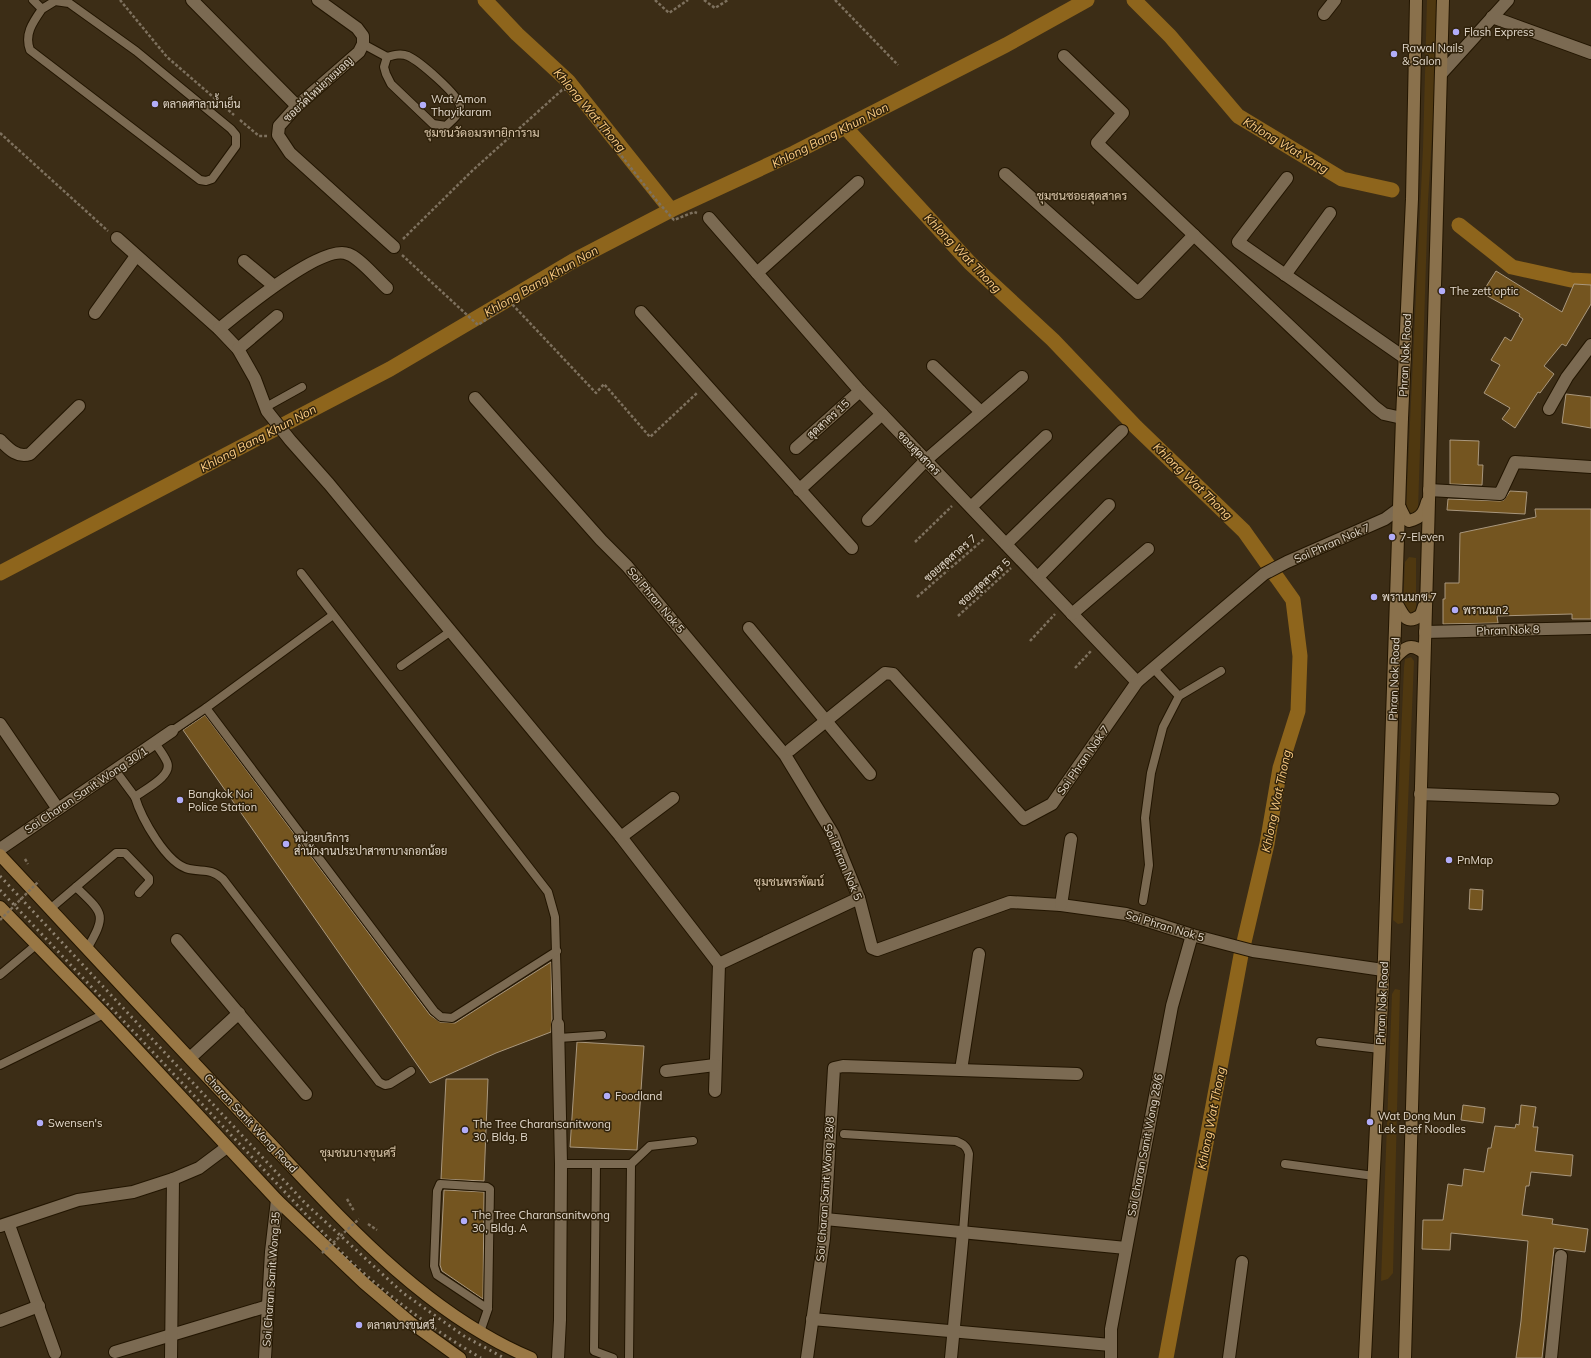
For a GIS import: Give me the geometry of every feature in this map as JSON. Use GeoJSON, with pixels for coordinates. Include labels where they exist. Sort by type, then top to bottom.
{"type":"FeatureCollection","features":[{"type":"Feature","properties":{"kind":"main road","name":"Phran Nok Road"},"geometry":{"type":"LineString","coordinates":[[1365,1358],[1380,1049],[1402,418],[1412,199],[1416,0]]}},
{"type":"Feature","properties":{"kind":"main road"},"geometry":{"type":"LineString","coordinates":[[1406,1358],[1420,794],[1444,0]]}},
{"type":"Feature","properties":{"kind":"main road"},"geometry":{"type":"LineString","coordinates":[[1400,508],[1405,518],[1410,521],[1418,519],[1424,512],[1429,494]]}},
{"type":"Feature","properties":{"kind":"main road"},"geometry":{"type":"LineString","coordinates":[[1396,602],[1403,616],[1408,620],[1414,620],[1421,615],[1426,597]]}},
{"type":"Feature","properties":{"kind":"main road"},"geometry":{"type":"LineString","coordinates":[[1394,658],[1401,651],[1410,646],[1417,647],[1424,653]]}},
{"type":"Feature","properties":{"kind":"main road","name":"Charan Sanit Wong Road"},"geometry":{"type":"LineString","coordinates":[[0,855],[319,1195],[387,1261],[450,1313],[480,1332],[531,1358]]}},
{"type":"Feature","properties":{"kind":"main road"},"geometry":{"type":"LineString","coordinates":[[0,907],[104,1014],[277,1200],[364,1283],[410,1322],[460,1358]]}},
{"type":"Feature","properties":{"kind":"street"},"geometry":{"type":"LineString","coordinates":[[192,0],[296,106]]}},
{"type":"Feature","properties":{"kind":"street"},"geometry":{"type":"LineString","coordinates":[[318,0],[357,28],[363,36],[363,44]]}},
{"type":"Feature","properties":{"kind":"street"},"geometry":{"type":"LineString","coordinates":[[1324,14],[1335,0]]}},
{"type":"Feature","properties":{"kind":"street"},"geometry":{"type":"LineString","coordinates":[[1441,74],[1508,0]]}},
{"type":"Feature","properties":{"kind":"street"},"geometry":{"type":"LineString","coordinates":[[1492,17],[1591,53]]}},
{"type":"Feature","properties":{"kind":"street","name":"ซอยวัดใหม่ยายมอญ"},"geometry":{"type":"LineString","coordinates":[[363,44],[359,52],[296,106],[279,126],[278,135],[290,153],[394,247]]}},
{"type":"Feature","properties":{"kind":"street"},"geometry":{"type":"LineString","coordinates":[[1064,56],[1123,113],[1097,143],[1381,413],[1402,418]]}},
{"type":"Feature","properties":{"kind":"street"},"geometry":{"type":"LineString","coordinates":[[1005,174],[1138,293],[1194,235]]}},
{"type":"Feature","properties":{"kind":"street"},"geometry":{"type":"LineString","coordinates":[[1287,178],[1238,242],[1405,358]]}},
{"type":"Feature","properties":{"kind":"street"},"geometry":{"type":"LineString","coordinates":[[757,273],[858,182]]}},
{"type":"Feature","properties":{"kind":"street"},"geometry":{"type":"LineString","coordinates":[[1285,275],[1330,213]]}},
{"type":"Feature","properties":{"kind":"street","name":"ซอยสุดสาคร"},"geometry":{"type":"LineString","coordinates":[[709,218],[882,414],[1021,560],[1063,599],[1072,614],[1137,682]]}},
{"type":"Feature","properties":{"kind":"street"},"geometry":{"type":"LineString","coordinates":[[117,238],[219,329],[238,349],[255,379],[267,409],[290,440],[329,484],[621,837],[719,964],[715,1090]]}},
{"type":"Feature","properties":{"kind":"street"},"geometry":{"type":"LineString","coordinates":[[219,329],[274,286],[328,255],[340,252],[349,254],[387,288]]}},
{"type":"Feature","properties":{"kind":"street"},"geometry":{"type":"LineString","coordinates":[[95,313],[136,256]]}},
{"type":"Feature","properties":{"kind":"street"},"geometry":{"type":"LineString","coordinates":[[244,261],[274,286]]}},
{"type":"Feature","properties":{"kind":"street"},"geometry":{"type":"LineString","coordinates":[[641,312],[852,548]]}},
{"type":"Feature","properties":{"kind":"street"},"geometry":{"type":"LineString","coordinates":[[238,349],[277,316]]}},
{"type":"Feature","properties":{"kind":"street"},"geometry":{"type":"LineString","coordinates":[[1549,409],[1567,377],[1591,345]]}},
{"type":"Feature","properties":{"kind":"street"},"geometry":{"type":"LineString","coordinates":[[933,366],[981,412]]}},
{"type":"Feature","properties":{"kind":"street"},"geometry":{"type":"LineString","coordinates":[[868,520],[926,460],[1022,377]]}},
{"type":"Feature","properties":{"kind":"street","name":"สุดสาคร 15"},"geometry":{"type":"LineString","coordinates":[[796,448],[860,390]]}},
{"type":"Feature","properties":{"kind":"street","name":"Soi Phran Nok 5"},"geometry":{"type":"LineString","coordinates":[[475,398],[601,540],[627,566],[785,754],[833,834],[860,898],[872,948],[878,950],[1010,902],[1061,905],[1126,914],[1192,935],[1253,951],[1383,970]]}},
{"type":"Feature","properties":{"kind":"street"},"geometry":{"type":"LineString","coordinates":[[0,440],[14,452],[23,456],[30,454],[79,406]]}},
{"type":"Feature","properties":{"kind":"street"},"geometry":{"type":"LineString","coordinates":[[799,490],[882,414]]}},
{"type":"Feature","properties":{"kind":"street"},"geometry":{"type":"LineString","coordinates":[[1006,544],[1122,431]]}},
{"type":"Feature","properties":{"kind":"street"},"geometry":{"type":"LineString","coordinates":[[971,507],[1046,436]]}},
{"type":"Feature","properties":{"kind":"street"},"geometry":{"type":"LineString","coordinates":[[1429,494],[1500,494],[1515,462],[1591,467]]}},
{"type":"Feature","properties":{"kind":"street"},"geometry":{"type":"LineString","coordinates":[[1038,577],[1109,505]]}},
{"type":"Feature","properties":{"kind":"street","name":"Soi Phran Nok 7"},"geometry":{"type":"LineString","coordinates":[[790,750],[885,673],[893,674],[1024,819],[1052,804],[1137,682],[1264,574],[1287,562],[1385,519],[1400,508]]}},
{"type":"Feature","properties":{"kind":"street"},"geometry":{"type":"LineString","coordinates":[[1072,614],[1148,549]]}},
{"type":"Feature","properties":{"kind":"street"},"geometry":{"type":"LineString","coordinates":[[749,628],[827,720],[870,774]]}},
{"type":"Feature","properties":{"kind":"street","name":"Phran Nok 8"},"geometry":{"type":"LineString","coordinates":[[1425,632],[1591,628]]}},
{"type":"Feature","properties":{"kind":"street"},"geometry":{"type":"LineString","coordinates":[[0,724],[58,809]]}},
{"type":"Feature","properties":{"kind":"street","name":"Soi Charan Sanit Wong 30/1"},"geometry":{"type":"LineString","coordinates":[[0,849],[172,731]]}},
{"type":"Feature","properties":{"kind":"street"},"geometry":{"type":"LineString","coordinates":[[1420,794],[1553,799]]}},
{"type":"Feature","properties":{"kind":"street"},"geometry":{"type":"LineString","coordinates":[[621,837],[673,798]]}},
{"type":"Feature","properties":{"kind":"street"},"geometry":{"type":"LineString","coordinates":[[1061,905],[1072,839]]}},
{"type":"Feature","properties":{"kind":"street"},"geometry":{"type":"LineString","coordinates":[[719,964],[860,898]]}},
{"type":"Feature","properties":{"kind":"street","name":"Soi Charan Sanit Wong 28/6"},"geometry":{"type":"LineString","coordinates":[[1111,1358],[1111,1329],[1172,1006],[1192,935]]}},
{"type":"Feature","properties":{"kind":"street"},"geometry":{"type":"LineString","coordinates":[[177,940],[306,1094]]}},
{"type":"Feature","properties":{"kind":"street"},"geometry":{"type":"LineString","coordinates":[[979,954],[961,1070],[1077,1074]]}},
{"type":"Feature","properties":{"kind":"street"},"geometry":{"type":"LineString","coordinates":[[190,1058],[239,1013]]}},
{"type":"Feature","properties":{"kind":"street"},"geometry":{"type":"LineString","coordinates":[[558,1024],[561,1164],[560,1320],[558,1358]]}},
{"type":"Feature","properties":{"kind":"street"},"geometry":{"type":"LineString","coordinates":[[666,1071],[715,1065]]}},
{"type":"Feature","properties":{"kind":"street","name":"Soi Charan Sanit Wong 28/8"},"geometry":{"type":"LineString","coordinates":[[807,1358],[825,1218],[834,1068],[843,1066],[961,1070]]}},
{"type":"Feature","properties":{"kind":"street"},"geometry":{"type":"LineString","coordinates":[[55,1353],[39,1306],[4,1226],[78,1200],[133,1192],[173,1179],[199,1168],[227,1147]]}},
{"type":"Feature","properties":{"kind":"street"},"geometry":{"type":"LineString","coordinates":[[171,1358],[170,1336],[173,1179]]}},
{"type":"Feature","properties":{"kind":"street","name":"Soi Charan Sanit Wong 35"},"geometry":{"type":"LineString","coordinates":[[265,1358],[271,1252],[277,1200]]}},
{"type":"Feature","properties":{"kind":"street"},"geometry":{"type":"LineString","coordinates":[[825,1218],[1126,1248]]}},
{"type":"Feature","properties":{"kind":"street"},"geometry":{"type":"LineString","coordinates":[[951,1358],[962,1232]]}},
{"type":"Feature","properties":{"kind":"street"},"geometry":{"type":"LineString","coordinates":[[1551,1358],[1561,1256]]}},
{"type":"Feature","properties":{"kind":"street"},"geometry":{"type":"LineString","coordinates":[[1229,1358],[1242,1262]]}},
{"type":"Feature","properties":{"kind":"street"},"geometry":{"type":"LineString","coordinates":[[0,1321],[39,1306]]}},
{"type":"Feature","properties":{"kind":"street"},"geometry":{"type":"LineString","coordinates":[[115,1352],[268,1306]]}},
{"type":"Feature","properties":{"kind":"street"},"geometry":{"type":"LineString","coordinates":[[812,1319],[1111,1345]]}},
{"type":"Feature","properties":{"kind":"lane"},"geometry":{"type":"LineString","coordinates":[[33,0],[42,9]]}},
{"type":"Feature","properties":{"kind":"lane"},"geometry":{"type":"LineString","coordinates":[[55,1],[69,3],[136,51],[231,129],[236,135],[236,146],[212,179],[206,181],[200,180],[30,50],[27,43],[28,33],[42,9],[55,1]]}},
{"type":"Feature","properties":{"kind":"lane"},"geometry":{"type":"LineString","coordinates":[[363,44],[387,57],[396,54],[408,56],[416,61],[455,95],[460,105],[458,114],[446,126],[433,124],[391,84],[384,66],[387,57]]}},
{"type":"Feature","properties":{"kind":"lane"},"geometry":{"type":"LineString","coordinates":[[267,409],[302,386]]}},
{"type":"Feature","properties":{"kind":"lane"},"geometry":{"type":"LineString","coordinates":[[301,573],[548,892],[555,917],[558,1024]]}},
{"type":"Feature","properties":{"kind":"lane"},"geometry":{"type":"LineString","coordinates":[[172,731],[206,708],[333,615]]}},
{"type":"Feature","properties":{"kind":"lane"},"geometry":{"type":"LineString","coordinates":[[401,666],[451,631]]}},
{"type":"Feature","properties":{"kind":"lane"},"geometry":{"type":"LineString","coordinates":[[1153,668],[1179,696]]}},
{"type":"Feature","properties":{"kind":"lane"},"geometry":{"type":"LineString","coordinates":[[1143,901],[1149,874],[1145,818],[1151,773],[1163,727],[1179,696],[1221,671]]}},
{"type":"Feature","properties":{"kind":"lane"},"geometry":{"type":"LineString","coordinates":[[206,708],[438,1015],[444,1018],[452,1018],[557,950]]}},
{"type":"Feature","properties":{"kind":"lane"},"geometry":{"type":"LineString","coordinates":[[135,796],[164,775],[168,769],[167,762],[155,743]]}},
{"type":"Feature","properties":{"kind":"lane"},"geometry":{"type":"LineString","coordinates":[[115,770],[135,796],[140,812],[154,836],[176,863],[188,868],[216,872],[223,879],[379,1082],[385,1085],[390,1084],[411,1071]]}},
{"type":"Feature","properties":{"kind":"lane"},"geometry":{"type":"LineString","coordinates":[[50,909],[116,853],[125,852],[149,878],[149,882],[139,893]]}},
{"type":"Feature","properties":{"kind":"lane"},"geometry":{"type":"LineString","coordinates":[[76,887],[99,910],[101,919],[99,928],[87,949]]}},
{"type":"Feature","properties":{"kind":"lane"},"geometry":{"type":"LineString","coordinates":[[0,975],[36,945]]}},
{"type":"Feature","properties":{"kind":"lane"},"geometry":{"type":"LineString","coordinates":[[0,1065],[104,1014]]}},
{"type":"Feature","properties":{"kind":"lane"},"geometry":{"type":"LineString","coordinates":[[559,1038],[602,1035]]}},
{"type":"Feature","properties":{"kind":"lane"},"geometry":{"type":"LineString","coordinates":[[1320,1042],[1380,1049]]}},
{"type":"Feature","properties":{"kind":"lane"},"geometry":{"type":"LineString","coordinates":[[844,1134],[956,1142],[967,1147],[969,1154],[962,1232]]}},
{"type":"Feature","properties":{"kind":"lane"},"geometry":{"type":"LineString","coordinates":[[561,1164],[631,1164],[650,1146],[693,1141]]}},
{"type":"Feature","properties":{"kind":"lane"},"geometry":{"type":"LineString","coordinates":[[596,1164],[593,1355],[613,1358]]}},
{"type":"Feature","properties":{"kind":"lane"},"geometry":{"type":"LineString","coordinates":[[629,1358],[631,1164]]}},
{"type":"Feature","properties":{"kind":"lane"},"geometry":{"type":"LineString","coordinates":[[1285,1164],[1374,1176]]}},
{"type":"Feature","properties":{"kind":"lane"},"geometry":{"type":"LineString","coordinates":[[480,1332],[488,1309],[490,1189],[487,1187],[440,1184],[437,1191],[435,1271],[445,1281],[488,1309]]}},
{"type":"Feature","properties":{"kind":"path"},"geometry":{"type":"LineString","coordinates":[[120,0],[167,57],[254,132],[259,136],[266,136],[278,130]]}},
{"type":"Feature","properties":{"kind":"path"},"geometry":{"type":"LineString","coordinates":[[654,0],[671,13],[688,0]]}},
{"type":"Feature","properties":{"kind":"path"},"geometry":{"type":"LineString","coordinates":[[704,0],[715,8],[728,0]]}},
{"type":"Feature","properties":{"kind":"path"},"geometry":{"type":"LineString","coordinates":[[835,0],[898,65]]}},
{"type":"Feature","properties":{"kind":"path"},"geometry":{"type":"LineString","coordinates":[[706,385],[650,437],[604,384],[596,392],[511,304],[478,325],[394,247],[473,170],[566,88],[569,89],[657,201],[674,220],[694,212],[709,218]]}},
{"type":"Feature","properties":{"kind":"path"},"geometry":{"type":"LineString","coordinates":[[0,133],[117,238]]}},
{"type":"Feature","properties":{"kind":"path"},"geometry":{"type":"LineString","coordinates":[[915,542],[961,497]]}},
{"type":"Feature","properties":{"kind":"path","name":"ซอยสุดสาคร 7"},"geometry":{"type":"LineString","coordinates":[[917,597],[994,531]]}},
{"type":"Feature","properties":{"kind":"path","name":"ซอยสุดสาคร 5"},"geometry":{"type":"LineString","coordinates":[[958,616],[1021,560]]}},
{"type":"Feature","properties":{"kind":"path"},"geometry":{"type":"LineString","coordinates":[[1030,641],[1063,599]]}},
{"type":"Feature","properties":{"kind":"path"},"geometry":{"type":"LineString","coordinates":[[1075,668],[1099,642]]}},
{"type":"Feature","properties":{"kind":"path"},"geometry":{"type":"LineString","coordinates":[[0,920],[39,881]]}},
{"type":"Feature","properties":{"kind":"path"},"geometry":{"type":"LineString","coordinates":[[322,1253],[359,1219]]}},
{"type":"Feature","properties":{"kind":"shaded area"},"geometry":{"type":"Polygon","coordinates":[[[1427,0],[1436,0],[1435,89],[1428,201],[1418,510],[1413,513],[1408,512],[1406,507],[1423,148],[1427,0]]]}},
{"type":"Feature","properties":{"kind":"shaded area"},"geometry":{"type":"Polygon","coordinates":[[[1409,557],[1416,558],[1416,609],[1412,614],[1406,613],[1403,606],[1405,562],[1409,557]]]}},
{"type":"Feature","properties":{"kind":"shaded area"},"geometry":{"type":"Polygon","coordinates":[[[1411,657],[1414,661],[1403,923],[1398,924],[1393,920],[1404,667],[1405,659],[1411,657]]]}},
{"type":"Feature","properties":{"kind":"shaded area"},"geometry":{"type":"Polygon","coordinates":[[[1395,989],[1400,990],[1393,1273],[1388,1279],[1381,1281],[1392,994],[1395,989]]]}},
{"type":"Feature","properties":{"kind":"building"},"geometry":{"type":"Polygon","coordinates":[[[1496,271],[1562,312],[1574,284],[1591,285],[1591,304],[1566,346],[1562,344],[1544,366],[1554,374],[1540,393],[1538,392],[1515,428],[1502,419],[1510,408],[1484,393],[1500,365],[1491,360],[1505,337],[1511,341],[1523,319],[1519,316],[1520,314],[1482,293],[1496,271]]]}},
{"type":"Feature","properties":{"kind":"building"},"geometry":{"type":"Polygon","coordinates":[[[1566,394],[1591,397],[1591,428],[1562,423],[1566,394]]]}},
{"type":"Feature","properties":{"kind":"building"},"geometry":{"type":"Polygon","coordinates":[[[1450,440],[1479,441],[1478,465],[1483,465],[1482,485],[1450,484],[1450,440]]]}},
{"type":"Feature","properties":{"kind":"building"},"geometry":{"type":"Polygon","coordinates":[[[1510,491],[1527,492],[1525,514],[1447,510],[1448,499],[1500,501],[1504,500],[1510,491]]]}},
{"type":"Feature","properties":{"kind":"building"},"geometry":{"type":"Polygon","coordinates":[[[1535,509],[1591,509],[1591,619],[1572,619],[1572,614],[1497,616],[1498,623],[1443,624],[1443,599],[1445,599],[1445,583],[1459,583],[1460,533],[1536,517],[1535,509]]]}},
{"type":"Feature","properties":{"kind":"building","name":"หน่วยบริการ สำนักงานประปาสาขาบางกอกน้อย"},"geometry":{"type":"Polygon","coordinates":[[[205,715],[430,1015],[440,1022],[455,1023],[551,962],[551,1032],[496,1053],[430,1083],[183,730],[205,715]]]}},
{"type":"Feature","properties":{"kind":"building"},"geometry":{"type":"Polygon","coordinates":[[[1470,889],[1483,890],[1482,910],[1469,909],[1470,889]]]}},
{"type":"Feature","properties":{"kind":"building","name":"Foodland"},"geometry":{"type":"Polygon","coordinates":[[[577,1042],[644,1046],[637,1150],[570,1147],[577,1042]]]}},
{"type":"Feature","properties":{"kind":"building","name":"The Tree Charansanitwong 30, Bldg. B"},"geometry":{"type":"Polygon","coordinates":[[[446,1079],[488,1079],[484,1181],[441,1179],[446,1079]]]}},
{"type":"Feature","properties":{"kind":"building"},"geometry":{"type":"Polygon","coordinates":[[[1463,1105],[1485,1108],[1483,1123],[1461,1120],[1463,1105]]]}},
{"type":"Feature","properties":{"kind":"building"},"geometry":{"type":"Polygon","coordinates":[[[1521,1105],[1536,1107],[1533,1127],[1538,1127],[1535,1151],[1573,1155],[1571,1176],[1531,1172],[1529,1186],[1526,1186],[1522,1215],[1553,1219],[1552,1224],[1588,1229],[1585,1252],[1554,1248],[1542,1358],[1516,1358],[1528,1241],[1451,1233],[1450,1250],[1422,1249],[1423,1220],[1443,1220],[1448,1184],[1462,1186],[1464,1169],[1484,1172],[1488,1148],[1491,1148],[1495,1126],[1515,1128],[1516,1124],[1519,1125],[1521,1105]]]}},
{"type":"Feature","properties":{"kind":"building","name":"The Tree Charansanitwong 30, Bldg. A"},"geometry":{"type":"Polygon","coordinates":[[[444,1190],[484,1192],[483,1299],[442,1271],[440,1265],[444,1190]]]}},
{"type":"Feature","properties":{"kind":"waterway","name":"Khlong Wat Thong"},"geometry":{"type":"LineString","coordinates":[[485,0],[517,34],[568,81],[671,210]]}},
{"type":"Feature","properties":{"kind":"waterway","name":"Khlong Bang Khun Non"},"geometry":{"type":"LineString","coordinates":[[0,573],[390,369],[573,261],[671,210],[794,153],[1006,45],[1087,0]]}},
{"type":"Feature","properties":{"kind":"waterway","name":"Khlong Wat Yang"},"geometry":{"type":"LineString","coordinates":[[1134,0],[1170,36],[1238,116],[1342,179],[1392,190]]}},
{"type":"Feature","properties":{"kind":"waterway","name":"Khlong Wat Thong"},"geometry":{"type":"LineString","coordinates":[[845,127],[970,263],[1053,340],[1136,427],[1244,531],[1293,600],[1300,656],[1298,711],[1280,768],[1267,844],[1241,955],[1166,1358]]}},
{"type":"Feature","properties":{"kind":"waterway","name":"Khlong Wat Yang"},"geometry":{"type":"LineString","coordinates":[[1459,225],[1512,267],[1571,280],[1591,281]]}},
{"type":"Feature","properties":{"kind":"railway"},"geometry":{"type":"LineString","coordinates":[[0,876],[306,1204],[403,1293],[464,1336],[504,1358]]}},
{"type":"Feature","properties":{"kind":"railway"},"geometry":{"type":"LineString","coordinates":[[0,890],[350,1261],[413,1313],[481,1358]]}},
{"type":"Feature","properties":{"kind":"place","name":"Flash Express"},"geometry":{"type":"Point","coordinates":[1456,32]}},
{"type":"Feature","properties":{"kind":"place","name":"Rawal Nails & Salon"},"geometry":{"type":"Point","coordinates":[1394,54]}},
{"type":"Feature","properties":{"kind":"place","name":"ตลาดศาลาน้ำเย็น"},"geometry":{"type":"Point","coordinates":[155,104]}},
{"type":"Feature","properties":{"kind":"place","name":"Wat Amon Thayikaram"},"geometry":{"type":"Point","coordinates":[423,105]}},
{"type":"Feature","properties":{"kind":"place","name":"The zett optic"},"geometry":{"type":"Point","coordinates":[1442,291]}},
{"type":"Feature","properties":{"kind":"place","name":"7-Eleven"},"geometry":{"type":"Point","coordinates":[1392,537]}},
{"type":"Feature","properties":{"kind":"place","name":"พรานนกซ.7"},"geometry":{"type":"Point","coordinates":[1374,597]}},
{"type":"Feature","properties":{"kind":"place","name":"พรานนก2"},"geometry":{"type":"Point","coordinates":[1455,610]}},
{"type":"Feature","properties":{"kind":"place","name":"Bangkok Noi Police Station"},"geometry":{"type":"Point","coordinates":[180,800]}},
{"type":"Feature","properties":{"kind":"place","name":"หน่วยบริการ สำนักงานประปาสาขาบางกอกน้อย"},"geometry":{"type":"Point","coordinates":[286,844]}},
{"type":"Feature","properties":{"kind":"place","name":"PnMap"},"geometry":{"type":"Point","coordinates":[1449,860]}},
{"type":"Feature","properties":{"kind":"place","name":"Foodland"},"geometry":{"type":"Point","coordinates":[607,1096]}},
{"type":"Feature","properties":{"kind":"place","name":"Wat Dong Mun Lek Beef Noodles"},"geometry":{"type":"Point","coordinates":[1370,1122]}},
{"type":"Feature","properties":{"kind":"place","name":"Swensen's"},"geometry":{"type":"Point","coordinates":[40,1123]}},
{"type":"Feature","properties":{"kind":"place","name":"The Tree Charansanitwong 30, Bldg. B"},"geometry":{"type":"Point","coordinates":[465,1130]}},
{"type":"Feature","properties":{"kind":"place","name":"The Tree Charansanitwong 30, Bldg. A"},"geometry":{"type":"Point","coordinates":[464,1221]}},
{"type":"Feature","properties":{"kind":"place","name":"ตลาดบางขุนศรี"},"geometry":{"type":"Point","coordinates":[359,1325]}},
{"type":"Feature","properties":{"kind":"district","name":"ชุมชนวัดอมรทายิการาม"},"geometry":{"type":"Point","coordinates":[482,132]}},
{"type":"Feature","properties":{"kind":"district","name":"ชุมชนซอยสุดสาคร"},"geometry":{"type":"Point","coordinates":[1082,195]}},
{"type":"Feature","properties":{"kind":"district","name":"ชุมชนพรพัฒน์"},"geometry":{"type":"Point","coordinates":[789,881]}},
{"type":"Feature","properties":{"kind":"district","name":"ชุมชนบางขุนศรี"},"geometry":{"type":"Point","coordinates":[358,1152]}}]}
